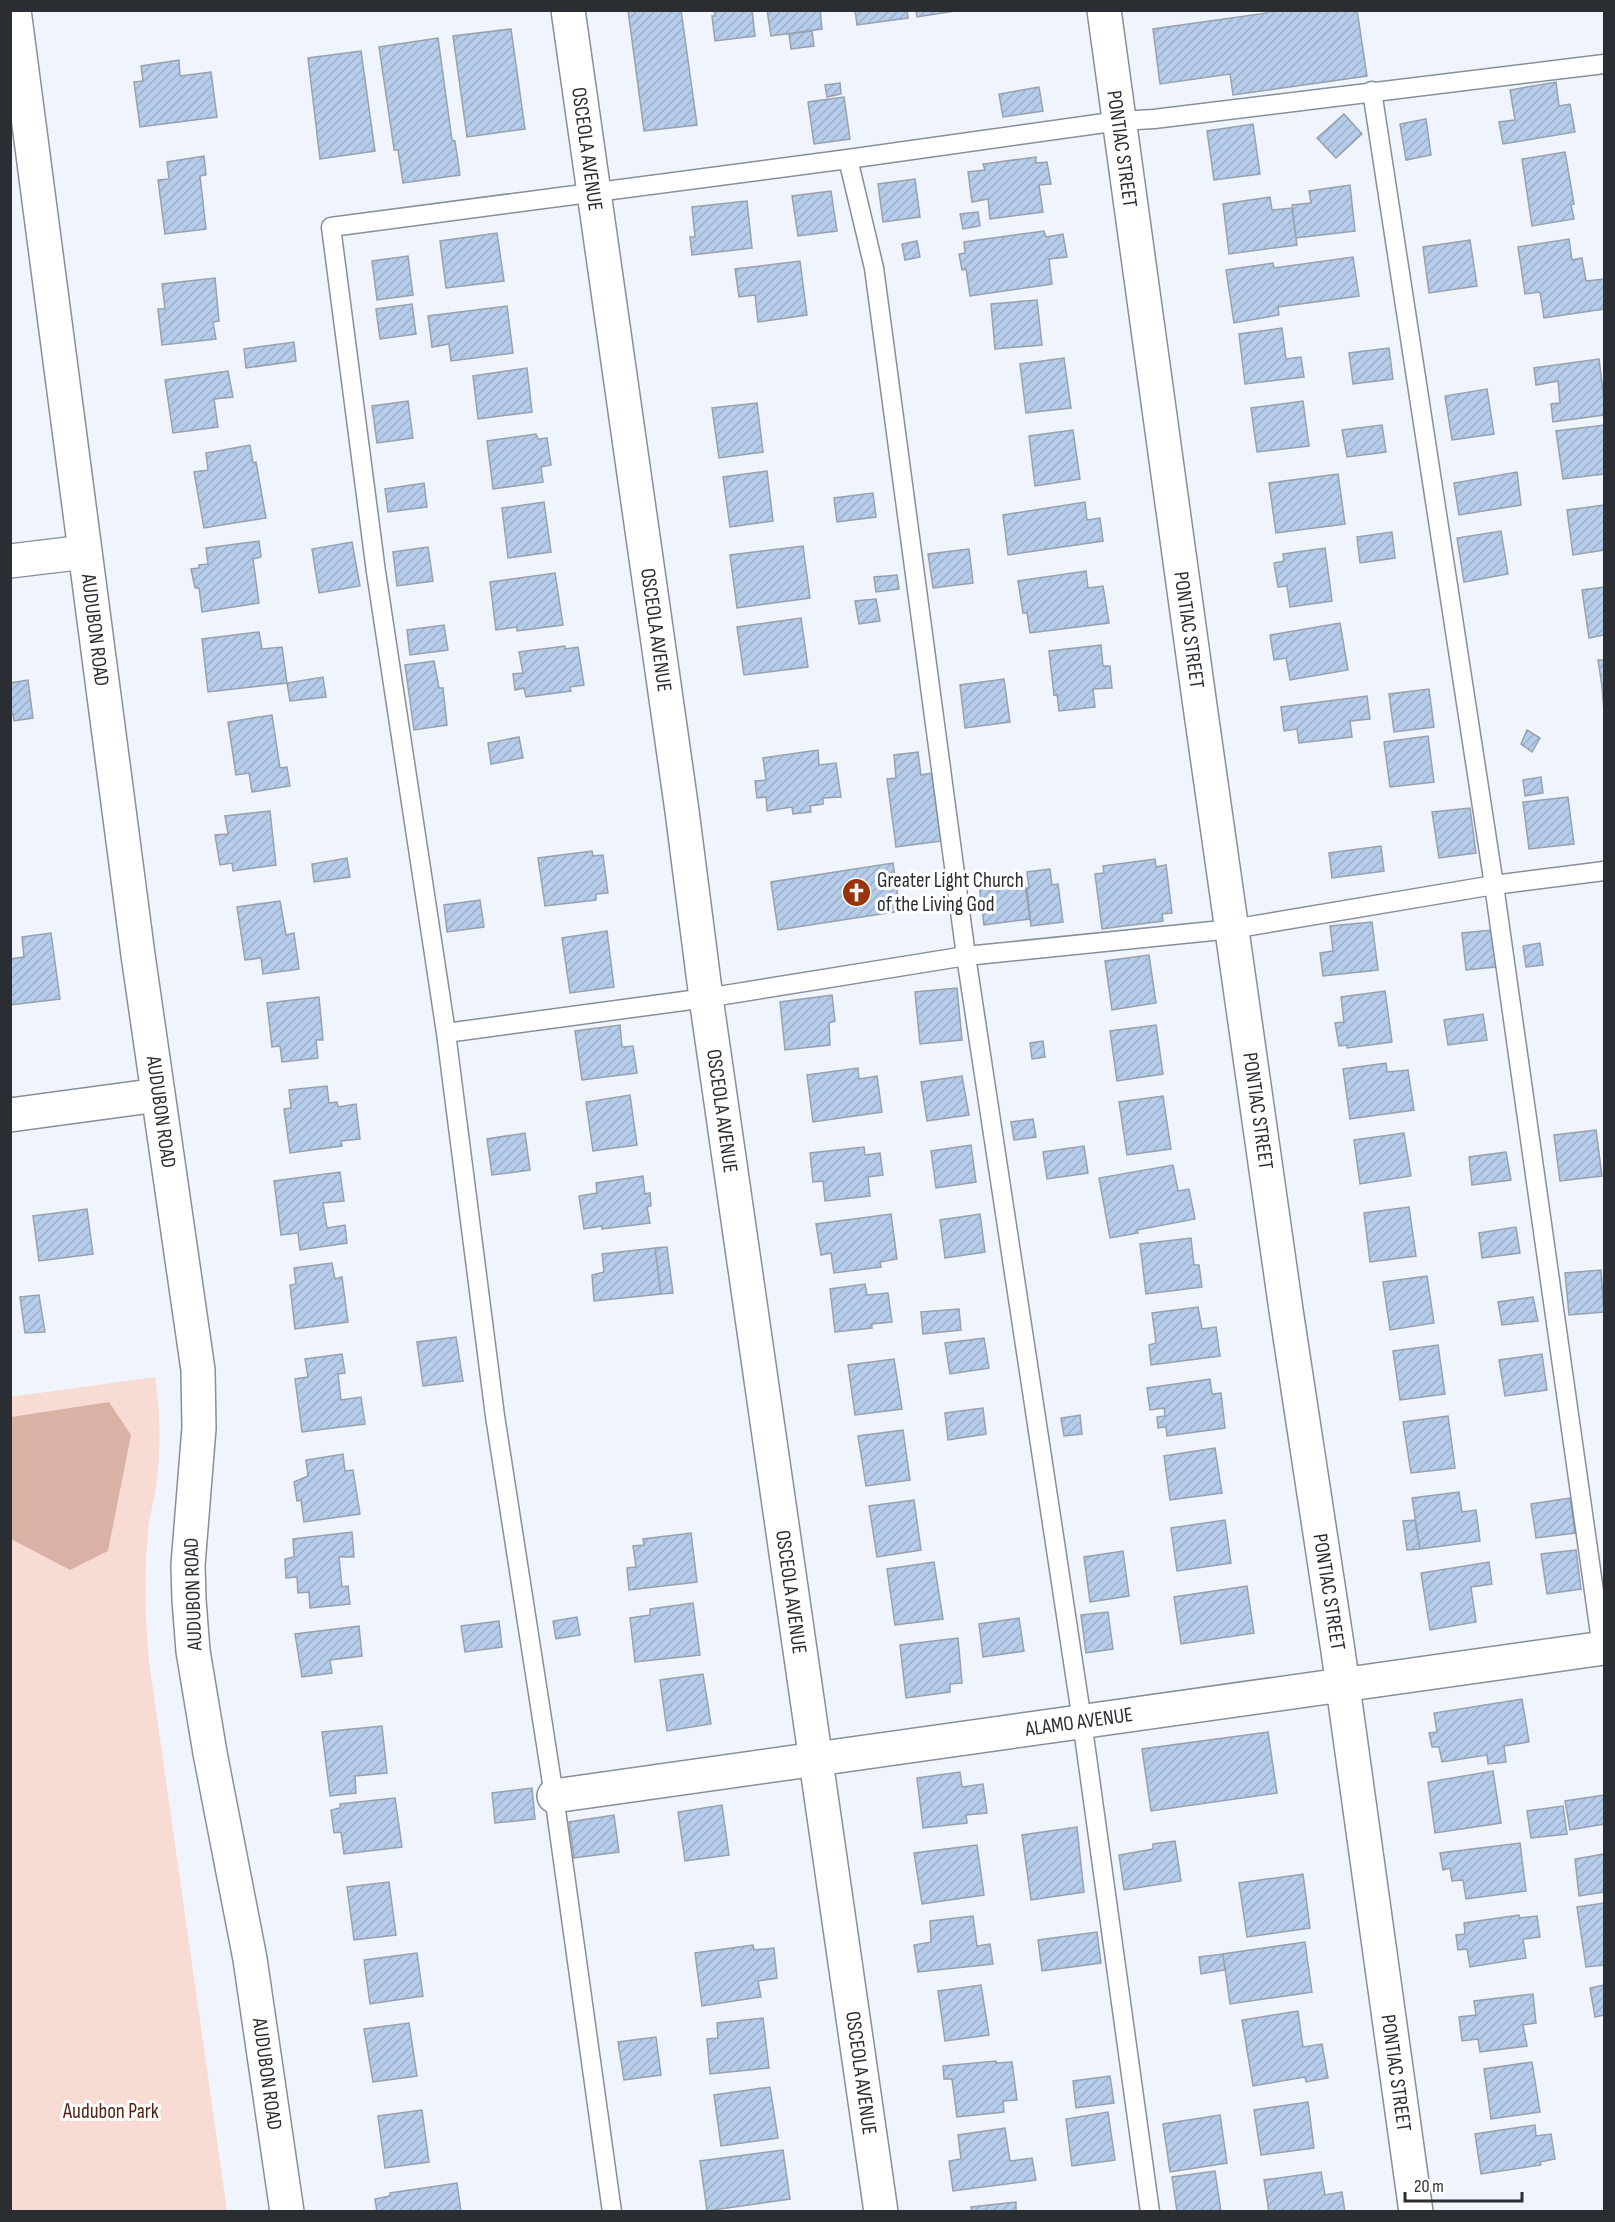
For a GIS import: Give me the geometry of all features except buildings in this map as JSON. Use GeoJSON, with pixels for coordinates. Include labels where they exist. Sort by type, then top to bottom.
{"type":"FeatureCollection","features":[{"type":"Feature","properties":{"kind":"street","name":"AUDUBON ROAD"},"geometry":{"type":"LineString","coordinates":[[14,10],[158,1095],[198,1370],[199,1428],[188,1566],[194,1652],[210,1753],[251,1965],[287,2211]]}},
{"type":"Feature","properties":{"kind":"street","name":"OSCEOLA AVENUE"},"geometry":{"type":"LineString","coordinates":[[568,10],[682,811],[706,998],[880,2211]]}},
{"type":"Feature","properties":{"kind":"street","name":"PONTIAC STREET"},"geometry":{"type":"LineString","coordinates":[[1104,10],[1284,1298],[1342,1686],[1416,2211]]}},
{"type":"Feature","properties":{"kind":"street"},"geometry":{"type":"LineString","coordinates":[[10,561],[85,552]]}},
{"type":"Feature","properties":{"kind":"street"},"geometry":{"type":"LineString","coordinates":[[10,1115],[158,1095]]}},
{"type":"Feature","properties":{"kind":"street","name":"ALAMO AVENUE"},"geometry":{"type":"LineString","coordinates":[[554,1796],[1082,1721],[1604,1653]]}},
{"type":"Feature","properties":{"kind":"lane"},"geometry":{"type":"LineString","coordinates":[[612,2211],[554,1796],[495,1416],[446,1033],[378,584],[331,227],[1119,121],[1154,119],[1605,64]]}},
{"type":"Feature","properties":{"kind":"lane"},"geometry":{"type":"LineString","coordinates":[[1372,91],[1494,885],[1604,1653]]}},
{"type":"Feature","properties":{"kind":"lane"},"geometry":{"type":"LineString","coordinates":[[848,159],[874,268],[966,956],[1082,1721],[1150,2211]]}},
{"type":"Feature","properties":{"kind":"lane"},"geometry":{"type":"LineString","coordinates":[[446,1033],[706,998],[966,956],[1232,929],[1494,885],[1605,871]]}},
{"type":"Feature","properties":{"kind":"green space","name":"Audubon Park"},"geometry":{"type":"Polygon","coordinates":[[[155,1377],[159,1419],[159,1460],[149,1526],[146,1565],[149,1661],[227,2211],[11,2211],[10,1397],[155,1377]]]}},
{"type":"Feature","properties":{"kind":"shaded area"},"geometry":{"type":"Polygon","coordinates":[[[109,1402],[131,1435],[108,1551],[70,1570],[11,1539],[11,1417],[109,1402]]]}},
{"type":"Feature","properties":{"kind":"place","name":"Greater Light Church of the Living God"},"geometry":{"type":"Point","coordinates":[856,892]}}]}
